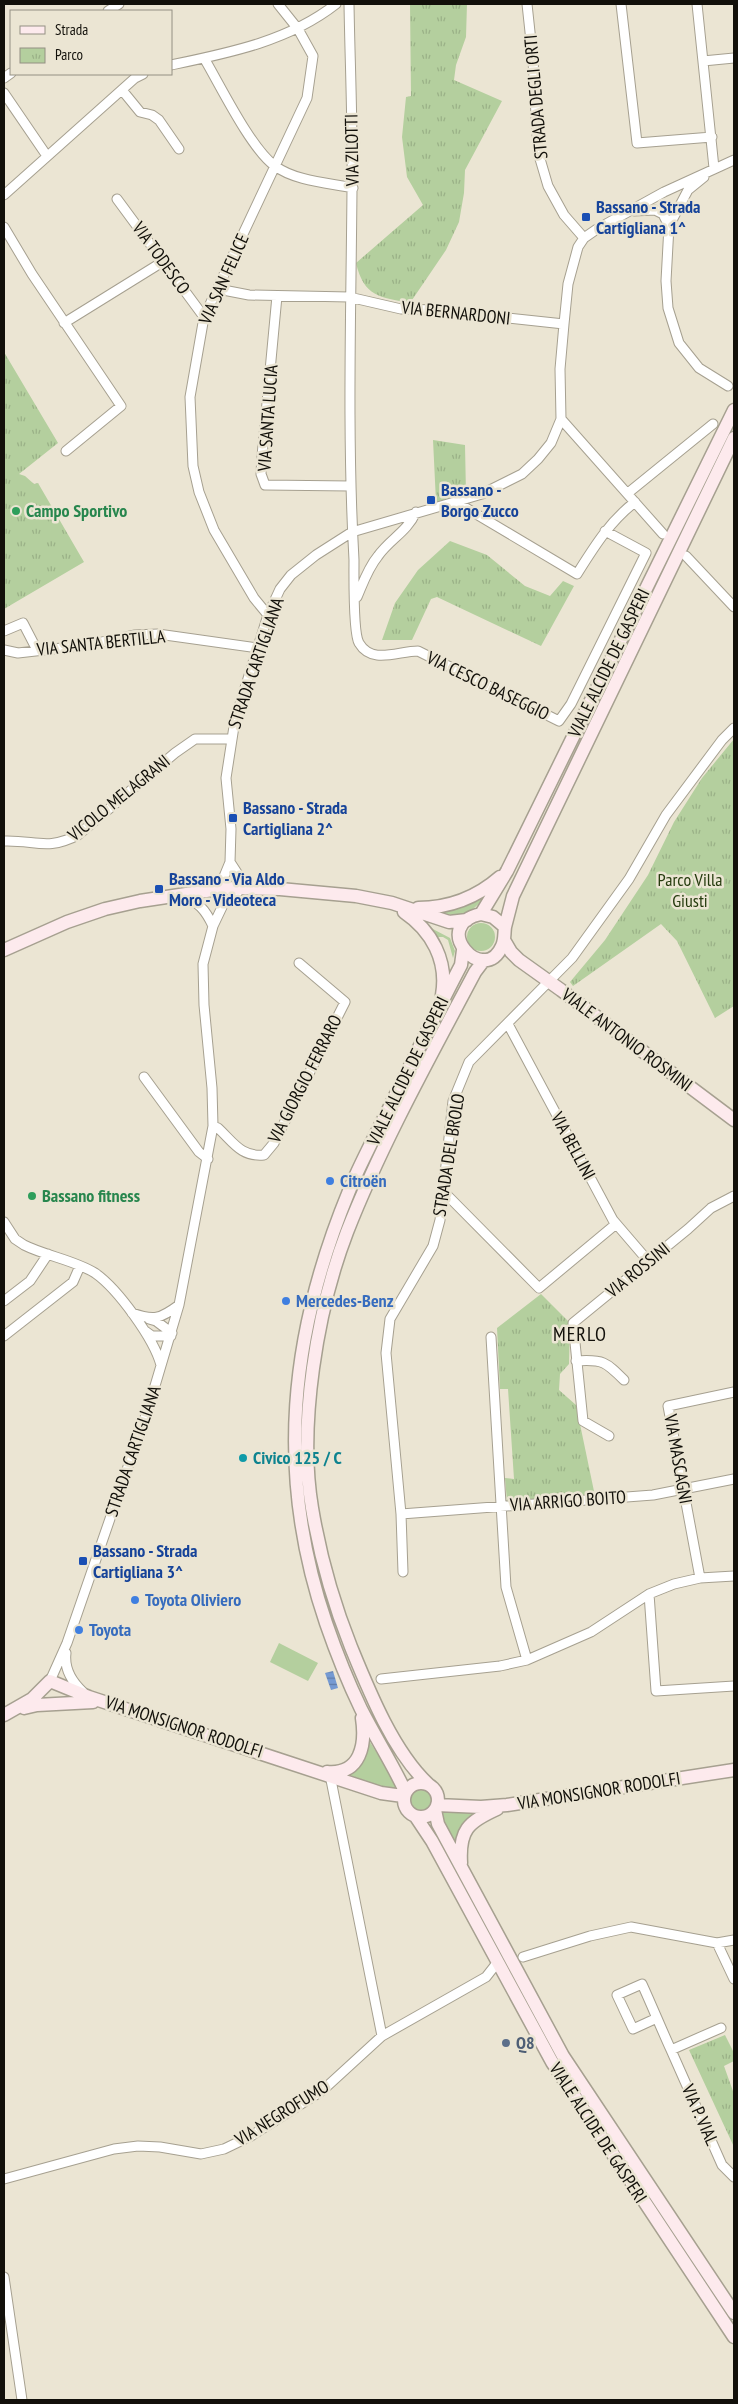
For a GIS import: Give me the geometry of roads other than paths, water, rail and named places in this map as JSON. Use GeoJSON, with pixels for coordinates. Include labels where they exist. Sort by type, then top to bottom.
{"type":"FeatureCollection","features":[{"type":"Feature","properties":{"kind":"main road","name":"VIALE ALCIDE DE GASPERI"},"geometry":{"type":"LineString","coordinates":[[481,914],[507,871],[734,410]]}},
{"type":"Feature","properties":{"kind":"main road","name":"VIALE ALCIDE DE GASPERI"},"geometry":{"type":"LineString","coordinates":[[734,438],[514,896],[498,953],[488,959],[475,972],[418,1081],[347,1233],[322,1317],[310,1396],[308,1445],[312,1506],[327,1577],[341,1620],[365,1680],[387,1724],[434,1798],[438,1824],[563,2056],[734,2313]]}},
{"type":"Feature","properties":{"kind":"main road"},"geometry":{"type":"LineString","coordinates":[[406,907],[434,908],[462,901],[483,892],[507,871]]}},
{"type":"Feature","properties":{"kind":"main road"},"geometry":{"type":"LineString","coordinates":[[4,950],[67,922],[105,909],[207,889],[248,888],[322,892],[392,903],[448,922],[467,920],[481,914],[493,917],[504,934]]}},
{"type":"Feature","properties":{"kind":"main road"},"geometry":{"type":"LineString","coordinates":[[392,903],[415,919],[433,940],[440,957],[443,978],[441,1002]]}},
{"type":"Feature","properties":{"kind":"main road"},"geometry":{"type":"LineString","coordinates":[[436,918],[471,957],[519,960]]}},
{"type":"Feature","properties":{"kind":"main road","name":"VIALE ALCIDE DE GASPERI"},"geometry":{"type":"LineString","coordinates":[[467,920],[460,928],[461,965],[350,1188],[322,1262],[309,1313],[296,1387],[294,1444],[301,1519],[313,1577],[326,1623],[360,1707],[405,1798],[432,1841],[552,2062],[734,2337]]}},
{"type":"Feature","properties":{"kind":"main road","name":"VIALE ANTONIO ROSMINI"},"geometry":{"type":"LineString","coordinates":[[504,934],[511,952],[519,960],[734,1120]]}},
{"type":"Feature","properties":{"kind":"main road","name":"VIA MONSIGNOR RODOLFI"},"geometry":{"type":"LineString","coordinates":[[50,1681],[105,1702],[381,1792],[405,1798]]}},
{"type":"Feature","properties":{"kind":"main road","name":"STRADA CARTIGLIANA"},"geometry":{"type":"LineString","coordinates":[[8,1713],[32,1699],[50,1681]]}},
{"type":"Feature","properties":{"kind":"main road"},"geometry":{"type":"LineString","coordinates":[[8,1713],[37,1704],[105,1702]]}},
{"type":"Feature","properties":{"kind":"main road","name":"VIA MONSIGNOR RODOLFI"},"geometry":{"type":"LineString","coordinates":[[325,1773],[346,1769],[354,1764],[362,1753],[364,1734],[360,1707]]}},
{"type":"Feature","properties":{"kind":"main road","name":"VIA MONSIGNOR RODOLFI"},"geometry":{"type":"LineString","coordinates":[[434,1798],[464,1806],[507,1805],[734,1770]]}},
{"type":"Feature","properties":{"kind":"main road"},"geometry":{"type":"LineString","coordinates":[[405,1798],[418,1782],[434,1798],[426,1816],[416,1817]]}},
{"type":"Feature","properties":{"kind":"main road"},"geometry":{"type":"LineString","coordinates":[[461,1868],[460,1846],[463,1833],[472,1823],[484,1815],[507,1805]]}},
{"type":"Feature","properties":{"kind":"street","name":"VIA SAN FELICE"},"geometry":{"type":"LineString","coordinates":[[268,615],[254,598],[214,530],[198,492],[193,466],[190,397],[204,317],[307,98],[313,56],[298,29],[278,4]]}},
{"type":"Feature","properties":{"kind":"street"},"geometry":{"type":"LineString","coordinates":[[172,65],[262,43],[298,29],[336,4]]}},
{"type":"Feature","properties":{"kind":"street","name":"VIA ZILOTTI"},"geometry":{"type":"LineString","coordinates":[[349,4],[352,188],[349,297],[352,532]]}},
{"type":"Feature","properties":{"kind":"street","name":"STRADA DEGLI ORTI"},"geometry":{"type":"LineString","coordinates":[[527,4],[533,60],[538,152],[548,186],[564,215],[584,238]]}},
{"type":"Feature","properties":{"kind":"street"},"geometry":{"type":"LineString","coordinates":[[621,4],[636,143],[712,137]]}},
{"type":"Feature","properties":{"kind":"street"},"geometry":{"type":"LineString","coordinates":[[697,4],[714,168]]}},
{"type":"Feature","properties":{"kind":"street"},"geometry":{"type":"LineString","coordinates":[[204,58],[258,148],[276,167],[306,179],[352,188]]}},
{"type":"Feature","properties":{"kind":"street"},"geometry":{"type":"LineString","coordinates":[[703,61],[734,58]]}},
{"type":"Feature","properties":{"kind":"street"},"geometry":{"type":"LineString","coordinates":[[4,195],[141,75]]}},
{"type":"Feature","properties":{"kind":"street"},"geometry":{"type":"LineString","coordinates":[[122,90],[140,112],[152,115],[159,120],[179,149]]}},
{"type":"Feature","properties":{"kind":"street"},"geometry":{"type":"LineString","coordinates":[[4,93],[47,156]]}},
{"type":"Feature","properties":{"kind":"street"},"geometry":{"type":"LineString","coordinates":[[584,238],[664,192],[734,160]]}},
{"type":"Feature","properties":{"kind":"street"},"geometry":{"type":"LineString","coordinates":[[714,168],[688,190],[669,226],[666,282],[668,308],[679,343],[699,368],[728,386]]}},
{"type":"Feature","properties":{"kind":"street","name":"VIA TODESCO"},"geometry":{"type":"LineString","coordinates":[[117,199],[204,317]]}},
{"type":"Feature","properties":{"kind":"street"},"geometry":{"type":"LineString","coordinates":[[631,211],[655,210],[662,214],[669,226]]}},
{"type":"Feature","properties":{"kind":"street"},"geometry":{"type":"LineString","coordinates":[[4,227],[64,324],[121,406],[66,451]]}},
{"type":"Feature","properties":{"kind":"street","name":"STRADA CARTIGLIANA"},"geometry":{"type":"LineString","coordinates":[[207,889],[223,880],[230,862],[231,829],[226,778],[230,739],[268,615],[280,589],[291,575],[316,555],[352,532],[489,491],[522,474],[538,459],[551,443],[561,419],[560,369],[564,324],[574,258],[584,238]]}},
{"type":"Feature","properties":{"kind":"street"},"geometry":{"type":"LineString","coordinates":[[64,324],[164,262]]}},
{"type":"Feature","properties":{"kind":"street"},"geometry":{"type":"LineString","coordinates":[[218,289],[249,295],[349,297]]}},
{"type":"Feature","properties":{"kind":"street","name":"VIA SANTA LUCIA"},"geometry":{"type":"LineString","coordinates":[[277,296],[262,456],[262,474],[265,485],[350,486]]}},
{"type":"Feature","properties":{"kind":"street","name":"VIA BERNARDONI"},"geometry":{"type":"LineString","coordinates":[[349,297],[401,309],[434,310],[564,324]]}},
{"type":"Feature","properties":{"kind":"street"},"geometry":{"type":"LineString","coordinates":[[561,419],[664,534]]}},
{"type":"Feature","properties":{"kind":"street"},"geometry":{"type":"LineString","coordinates":[[628,493],[713,424]]}},
{"type":"Feature","properties":{"kind":"street"},"geometry":{"type":"LineString","coordinates":[[456,502],[577,574],[605,531],[619,514],[635,502]]}},
{"type":"Feature","properties":{"kind":"street"},"geometry":{"type":"LineString","coordinates":[[356,600],[366,574],[379,554],[410,525],[416,512]]}},
{"type":"Feature","properties":{"kind":"street","name":"VIA CESCO BASEGGIO"},"geometry":{"type":"LineString","coordinates":[[352,532],[356,600],[355,629],[359,643],[368,652],[390,656],[404,651],[418,651],[559,721],[571,704],[646,553],[605,531]]}},
{"type":"Feature","properties":{"kind":"street"},"geometry":{"type":"LineString","coordinates":[[686,556],[734,607]]}},
{"type":"Feature","properties":{"kind":"street"},"geometry":{"type":"LineString","coordinates":[[4,631],[23,623],[37,650]]}},
{"type":"Feature","properties":{"kind":"street","name":"VIA SANTA BERTILLA"},"geometry":{"type":"LineString","coordinates":[[4,650],[18,653],[158,634],[258,648]]}},
{"type":"Feature","properties":{"kind":"street","name":"STRADA DEL BROLO"},"geometry":{"type":"LineString","coordinates":[[404,1572],[387,1345],[390,1319],[433,1246],[440,1220],[453,1101],[460,1082],[469,1062],[550,982],[591,934],[629,878],[666,815],[722,740],[734,728]]}},
{"type":"Feature","properties":{"kind":"street","name":"VICOLO MELAGRANI"},"geometry":{"type":"LineString","coordinates":[[4,841],[22,840],[51,846],[64,842],[78,835],[175,753],[195,739],[230,739]]}},
{"type":"Feature","properties":{"kind":"street"},"geometry":{"type":"LineString","coordinates":[[230,862],[248,888]]}},
{"type":"Feature","properties":{"kind":"street","name":"STRADA CARTIGLIANA"},"geometry":{"type":"LineString","coordinates":[[50,1681],[67,1643],[162,1366],[179,1305],[213,1126],[212,1088],[202,984],[203,964],[213,926],[223,905],[248,888]]}},
{"type":"Feature","properties":{"kind":"street"},"geometry":{"type":"LineString","coordinates":[[174,895],[196,902],[207,914],[213,926]]}},
{"type":"Feature","properties":{"kind":"street","name":"VIA GIORGIO FERRARO"},"geometry":{"type":"LineString","coordinates":[[213,1126],[218,1128],[240,1150],[252,1156],[264,1155],[274,1143],[345,1002],[299,962]]}},
{"type":"Feature","properties":{"kind":"street","name":"VIA BELLINI"},"geometry":{"type":"LineString","coordinates":[[508,1024],[616,1224],[649,1262]]}},
{"type":"Feature","properties":{"kind":"street"},"geometry":{"type":"LineString","coordinates":[[144,1077],[200,1152],[208,1158]]}},
{"type":"Feature","properties":{"kind":"street"},"geometry":{"type":"LineString","coordinates":[[443,1191],[538,1288],[616,1224]]}},
{"type":"Feature","properties":{"kind":"street","name":"VIA ROSSINI"},"geometry":{"type":"LineString","coordinates":[[609,1436],[583,1421],[573,1323],[649,1262],[711,1208],[733,1195]]}},
{"type":"Feature","properties":{"kind":"street"},"geometry":{"type":"LineString","coordinates":[[4,1222],[15,1239],[36,1250],[95,1273],[132,1313],[157,1350],[162,1366]]}},
{"type":"Feature","properties":{"kind":"street"},"geometry":{"type":"LineString","coordinates":[[4,1301],[30,1281],[48,1254]]}},
{"type":"Feature","properties":{"kind":"street"},"geometry":{"type":"LineString","coordinates":[[4,1336],[73,1282],[80,1266]]}},
{"type":"Feature","properties":{"kind":"street"},"geometry":{"type":"LineString","coordinates":[[149,1319],[167,1314],[179,1305]]}},
{"type":"Feature","properties":{"kind":"street"},"geometry":{"type":"LineString","coordinates":[[132,1313],[156,1321],[171,1335]]}},
{"type":"Feature","properties":{"kind":"street"},"geometry":{"type":"LineString","coordinates":[[144,1330],[152,1336],[171,1335]]}},
{"type":"Feature","properties":{"kind":"street"},"geometry":{"type":"LineString","coordinates":[[491,1337],[506,1587],[527,1660]]}},
{"type":"Feature","properties":{"kind":"street"},"geometry":{"type":"LineString","coordinates":[[576,1362],[596,1360],[607,1363],[624,1380]]}},
{"type":"Feature","properties":{"kind":"street","name":"VIA MASCAGNI"},"geometry":{"type":"LineString","coordinates":[[700,1578],[668,1406],[734,1392]]}},
{"type":"Feature","properties":{"kind":"street","name":"VIA ARRIGO BOITO"},"geometry":{"type":"LineString","coordinates":[[401,1514],[653,1495],[734,1479]]}},
{"type":"Feature","properties":{"kind":"street"},"geometry":{"type":"LineString","coordinates":[[381,1679],[500,1666],[527,1660],[591,1632],[649,1594],[674,1584],[700,1578],[734,1576]]}},
{"type":"Feature","properties":{"kind":"street"},"geometry":{"type":"LineString","coordinates":[[649,1594],[656,1691],[734,1686]]}},
{"type":"Feature","properties":{"kind":"street"},"geometry":{"type":"LineString","coordinates":[[67,1643],[65,1660],[69,1675],[75,1685],[90,1697]]}},
{"type":"Feature","properties":{"kind":"street"},"geometry":{"type":"LineString","coordinates":[[325,1773],[382,2036]]}},
{"type":"Feature","properties":{"kind":"street"},"geometry":{"type":"LineString","coordinates":[[522,1957],[590,1936],[631,1926],[717,1943],[734,1940]]}},
{"type":"Feature","properties":{"kind":"street"},"geometry":{"type":"LineString","coordinates":[[717,1943],[734,1979]]}},
{"type":"Feature","properties":{"kind":"street","name":"VIA NEGROFUMO"},"geometry":{"type":"LineString","coordinates":[[4,2178],[114,2149],[138,2146],[160,2147],[201,2154],[224,2149],[251,2136],[322,2090],[382,2036],[486,1977],[498,1964]]}},
{"type":"Feature","properties":{"kind":"street","name":"VIA P. VIAL"},"geometry":{"type":"LineString","coordinates":[[657,2018],[632,2029],[617,1995],[642,1984],[722,2165],[734,2177]]}},
{"type":"Feature","properties":{"kind":"street"},"geometry":{"type":"LineString","coordinates":[[671,2050],[721,2028]]}},
{"type":"Feature","properties":{"kind":"street"},"geometry":{"type":"LineString","coordinates":[[4,2276],[22,2400]]}},
{"type":"Feature","properties":{"kind":"water"},"geometry":{"type":"Polygon","coordinates":[[[333,1671],[338,1688],[331,1690],[325,1673],[333,1671]]]}},
{"type":"Feature","properties":{"kind":"place","name":"Bassano - Strada Cartigliana 1^"},"geometry":{"type":"Point","coordinates":[586,217]}},
{"type":"Feature","properties":{"kind":"place","name":"Bassano - Borgo Zucco"},"geometry":{"type":"Point","coordinates":[431,500]}},
{"type":"Feature","properties":{"kind":"place","name":"Campo Sportivo"},"geometry":{"type":"Point","coordinates":[16,511]}},
{"type":"Feature","properties":{"kind":"place","name":"Bassano - Strada Cartigliana 2^"},"geometry":{"type":"Point","coordinates":[233,818]}},
{"type":"Feature","properties":{"kind":"place","name":"Bassano - Via Aldo Moro - Videoteca"},"geometry":{"type":"Point","coordinates":[159,889]}},
{"type":"Feature","properties":{"kind":"place","name":"Citroën"},"geometry":{"type":"Point","coordinates":[330,1181]}},
{"type":"Feature","properties":{"kind":"place","name":"Bassano fitness"},"geometry":{"type":"Point","coordinates":[32,1196]}},
{"type":"Feature","properties":{"kind":"place","name":"Mercedes-Benz"},"geometry":{"type":"Point","coordinates":[286,1301]}},
{"type":"Feature","properties":{"kind":"place","name":"Civico 125 / C"},"geometry":{"type":"Point","coordinates":[243,1458]}},
{"type":"Feature","properties":{"kind":"place","name":"Bassano - Strada Cartigliana 3^"},"geometry":{"type":"Point","coordinates":[83,1561]}},
{"type":"Feature","properties":{"kind":"place","name":"Toyota Oliviero"},"geometry":{"type":"Point","coordinates":[135,1600]}},
{"type":"Feature","properties":{"kind":"place","name":"Toyota"},"geometry":{"type":"Point","coordinates":[79,1630]}},
{"type":"Feature","properties":{"kind":"place","name":"Q8"},"geometry":{"type":"Point","coordinates":[506,2043]}},
{"type":"Feature","properties":{"kind":"district","name":"MERLO"},"geometry":{"type":"Point","coordinates":[580,1334]}},
{"type":"Feature","properties":{"kind":"park label","name":"Parco Villa Giusti"},"geometry":{"type":"Point","coordinates":[690,890]}}]}
